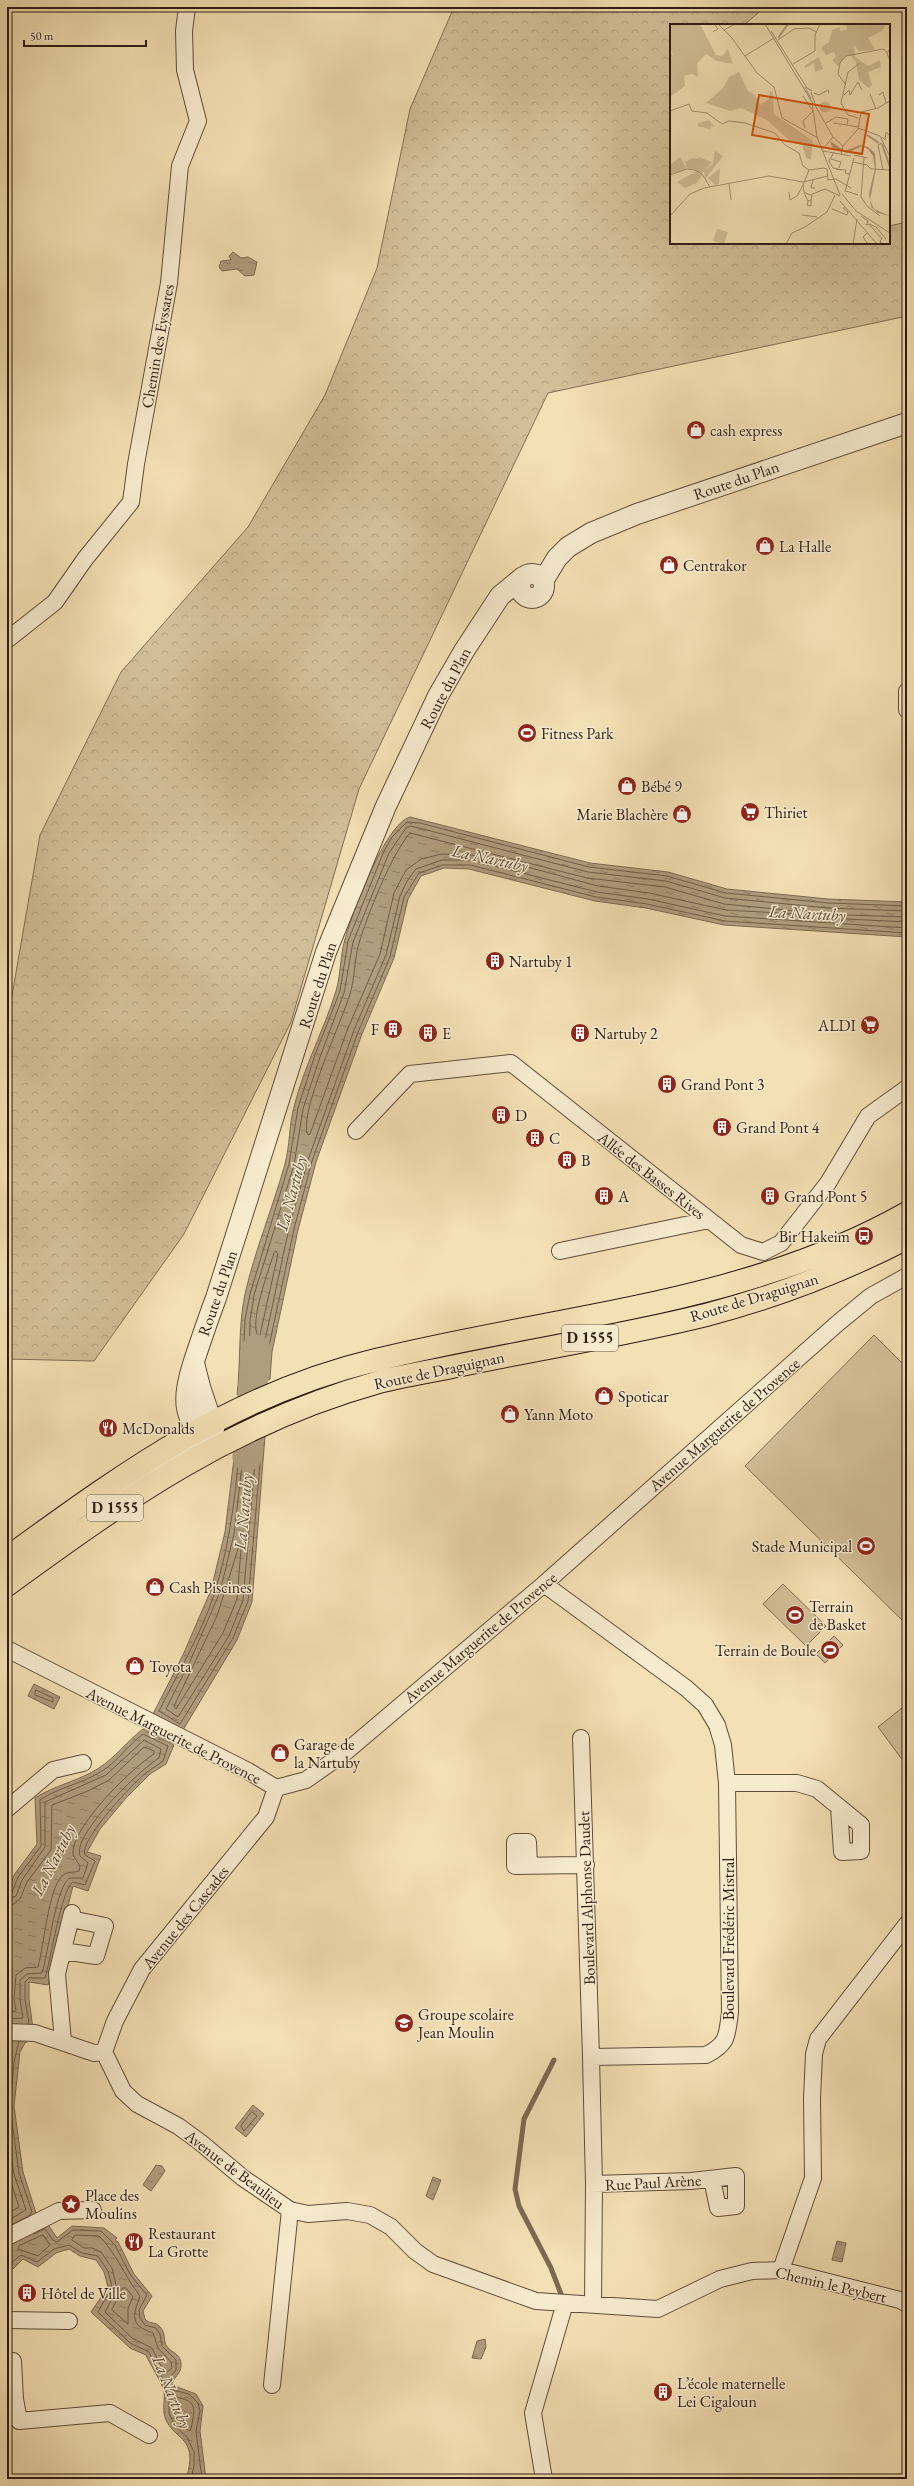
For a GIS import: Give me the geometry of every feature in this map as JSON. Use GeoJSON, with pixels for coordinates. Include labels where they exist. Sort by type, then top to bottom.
{"type":"FeatureCollection","features":[{"type":"Feature","properties":{"kind":"main road","name":"Route de Draguignan"},"geometry":{"type":"LineString","coordinates":[[7,1585],[120,1504],[213,1434],[235,1411],[274,1393],[374,1360],[684,1297],[747,1279],[807,1259],[864,1236],[907,1213]]}},
{"type":"Feature","properties":{"kind":"main road","name":"Route de Draguignan"},"geometry":{"type":"LineString","coordinates":[[7,1558],[112,1482],[213,1434],[268,1421],[306,1405],[381,1382],[720,1311],[816,1280],[907,1238]]}},
{"type":"Feature","properties":{"kind":"street","name":"Chemin des Eyssares"},"geometry":{"type":"LineString","coordinates":[[7,640],[55,602],[85,559],[132,502],[136,464],[169,283],[180,166],[198,122],[185,70],[186,7]]}},
{"type":"Feature","properties":{"kind":"street","name":"Route du Plan"},"geometry":{"type":"LineString","coordinates":[[213,1434],[194,1361],[326,952],[396,786],[438,696],[500,596],[523,576],[539,558],[568,547],[591,533],[637,514],[907,423]]}},
{"type":"Feature","properties":{"kind":"street","name":"Route du Plan"},"geometry":{"type":"LineString","coordinates":[[543,581],[557,558],[568,547]]}},
{"type":"Feature","properties":{"kind":"street"},"geometry":{"type":"LineString","coordinates":[[534,573],[543,581],[544,588],[540,595],[533,598],[526,597],[519,588],[523,576],[534,573]]}},
{"type":"Feature","properties":{"kind":"street","name":"Route du Plan"},"geometry":{"type":"LineString","coordinates":[[481,625],[508,605],[526,597]]}},
{"type":"Feature","properties":{"kind":"street"},"geometry":{"type":"LineString","coordinates":[[907,691],[907,710]]}},
{"type":"Feature","properties":{"kind":"street","name":"Allée des Basses Rives"},"geometry":{"type":"LineString","coordinates":[[356,1131],[410,1074],[511,1064],[741,1245],[763,1252],[781,1243],[828,1183],[868,1116],[907,1088]]}},
{"type":"Feature","properties":{"kind":"street"},"geometry":{"type":"LineString","coordinates":[[560,1251],[709,1220]]}},
{"type":"Feature","properties":{"kind":"street","name":"Avenue Marguerite de Provence"},"geometry":{"type":"LineString","coordinates":[[7,1649],[248,1771],[276,1788],[306,1780],[347,1751],[544,1584],[838,1323],[871,1296],[907,1276]]}},
{"type":"Feature","properties":{"kind":"street"},"geometry":{"type":"LineString","coordinates":[[7,1570],[21,1560],[51,1526]]}},
{"type":"Feature","properties":{"kind":"street","name":"Boulevard Frédéric Mistral"},"geometry":{"type":"LineString","coordinates":[[544,1584],[686,1688],[705,1705],[717,1725],[723,1744],[727,1783],[730,2012],[727,2036],[720,2048],[706,2055],[591,2057]]}},
{"type":"Feature","properties":{"kind":"street","name":"Boulevard Alphonse Daudet"},"geometry":{"type":"LineString","coordinates":[[581,1738],[591,2057]]}},
{"type":"Feature","properties":{"kind":"street"},"geometry":{"type":"LineString","coordinates":[[7,1809],[53,1770],[83,1763]]}},
{"type":"Feature","properties":{"kind":"street"},"geometry":{"type":"LineString","coordinates":[[727,1783],[797,1783],[817,1789],[839,1807]]}},
{"type":"Feature","properties":{"kind":"street","name":"Avenue des Cascades"},"geometry":{"type":"LineString","coordinates":[[104,2052],[115,2020],[142,1969],[266,1817],[276,1788]]}},
{"type":"Feature","properties":{"kind":"street"},"geometry":{"type":"LineString","coordinates":[[529,1866],[586,1865]]}},
{"type":"Feature","properties":{"kind":"street"},"geometry":{"type":"LineString","coordinates":[[63,1951],[96,1956],[105,1926],[72,1916],[57,1974],[63,2041]]}},
{"type":"Feature","properties":{"kind":"street"},"geometry":{"type":"LineString","coordinates":[[781,2270],[813,2178],[812,2099],[814,2054],[818,2039],[907,1924]]}},
{"type":"Feature","properties":{"kind":"street"},"geometry":{"type":"LineString","coordinates":[[7,2032],[35,2033],[63,2041],[94,2053],[104,2052]]}},
{"type":"Feature","properties":{"kind":"street","name":"Avenue de Beaulieu"},"geometry":{"type":"LineString","coordinates":[[104,2052],[123,2091],[137,2104],[195,2138],[241,2176],[290,2210],[308,2214],[347,2211],[370,2215],[391,2227],[415,2251],[432,2264],[536,2301],[593,2305]]}},
{"type":"Feature","properties":{"kind":"street"},"geometry":{"type":"LineString","coordinates":[[591,2057],[594,2184],[593,2305]]}},
{"type":"Feature","properties":{"kind":"street","name":"Rue Paul Arène"},"geometry":{"type":"LineString","coordinates":[[594,2184],[712,2179]]}},
{"type":"Feature","properties":{"kind":"street"},"geometry":{"type":"LineString","coordinates":[[7,2237],[59,2211],[92,2210]]}},
{"type":"Feature","properties":{"kind":"street"},"geometry":{"type":"LineString","coordinates":[[272,2386],[290,2210]]}},
{"type":"Feature","properties":{"kind":"street","name":"Chemin le Peybert"},"geometry":{"type":"LineString","coordinates":[[593,2305],[658,2309],[720,2279],[752,2271],[781,2270],[900,2300],[907,2304]]}},
{"type":"Feature","properties":{"kind":"street"},"geometry":{"type":"LineString","coordinates":[[544,2479],[533,2413],[565,2303]]}},
{"type":"Feature","properties":{"kind":"street"},"geometry":{"type":"LineString","coordinates":[[7,2320],[69,2321]]}},
{"type":"Feature","properties":{"kind":"street"},"geometry":{"type":"LineString","coordinates":[[7,2361],[13,2361],[15,2399],[19,2421],[110,2413],[149,2435]]}},
{"type":"Feature","properties":{"kind":"green space"},"geometry":{"type":"Polygon","coordinates":[[[454,7],[765,7],[745,24],[670,24],[670,244],[890,244],[890,226],[907,222],[907,316],[548,393],[359,789],[291,1022],[184,1234],[94,1361],[7,1359],[7,1024],[40,835],[121,672],[248,527],[325,395],[377,268],[410,109],[454,7]]]}},
{"type":"Feature","properties":{"kind":"green space","name":"Stade Municipal"},"geometry":{"type":"Polygon","coordinates":[[[874,1335],[907,1368],[907,1625],[745,1466],[874,1335]]]}},
{"type":"Feature","properties":{"kind":"green space","name":"Terrain de Basket"},"geometry":{"type":"Polygon","coordinates":[[[783,1584],[826,1626],[806,1646],[763,1604],[783,1584]]]}},
{"type":"Feature","properties":{"kind":"green space","name":"Terrain de Boule"},"geometry":{"type":"Polygon","coordinates":[[[834,1636],[843,1645],[825,1663],[816,1654],[834,1636]]]}},
{"type":"Feature","properties":{"kind":"green space"},"geometry":{"type":"Polygon","coordinates":[[[907,1704],[907,1766],[878,1727],[907,1704]]]}},
{"type":"Feature","properties":{"kind":"water"},"geometry":{"type":"Polygon","coordinates":[[[233,252],[241,258],[248,257],[257,262],[254,275],[245,276],[237,269],[222,271],[219,267],[221,261],[231,260],[229,256],[233,252]]]}},
{"type":"Feature","properties":{"kind":"water"},"geometry":{"type":"Polygon","coordinates":[[[410,817],[590,863],[668,872],[727,889],[828,899],[907,902],[907,937],[724,925],[646,908],[595,901],[469,869],[444,868],[421,876],[408,899],[394,958],[362,1034],[316,1162],[298,1230],[272,1352],[270,1379],[237,1395],[240,1331],[245,1294],[285,1164],[292,1114],[298,1092],[336,991],[345,939],[362,891],[380,852],[390,836],[400,823],[410,817]]]}},
{"type":"Feature","properties":{"kind":"water"},"geometry":{"type":"Polygon","coordinates":[[[265,1436],[252,1602],[237,1640],[183,1730],[153,1714],[183,1655],[211,1590],[225,1532],[235,1450],[265,1436]]]}},
{"type":"Feature","properties":{"kind":"water"},"geometry":{"type":"Polygon","coordinates":[[[34,1684],[60,1697],[54,1709],[28,1696],[34,1684]]]}},
{"type":"Feature","properties":{"kind":"water"},"geometry":{"type":"Polygon","coordinates":[[[143,1729],[174,1745],[166,1764],[150,1774],[126,1798],[100,1829],[87,1852],[101,1856],[88,1891],[73,1886],[48,1985],[29,1982],[29,1999],[33,2029],[7,2028],[7,1895],[14,1875],[37,1844],[35,1798],[99,1768],[111,1759],[143,1729]]]}},
{"type":"Feature","properties":{"kind":"water"},"geometry":{"type":"Polygon","coordinates":[[[7,2037],[34,2037],[25,2043],[20,2052],[14,2106],[23,2172],[36,2213],[32,2219],[7,2231],[7,2037]]]}},
{"type":"Feature","properties":{"kind":"water"},"geometry":{"type":"Polygon","coordinates":[[[253,2105],[264,2114],[246,2137],[235,2128],[253,2105]]]}},
{"type":"Feature","properties":{"kind":"water"},"geometry":{"type":"Polygon","coordinates":[[[156,2165],[162,2166],[165,2171],[151,2191],[143,2185],[156,2165]]]}},
{"type":"Feature","properties":{"kind":"water"},"geometry":{"type":"Polygon","coordinates":[[[433,2177],[441,2180],[433,2200],[426,2196],[433,2177]]]}},
{"type":"Feature","properties":{"kind":"water"},"geometry":{"type":"Polygon","coordinates":[[[47,2223],[57,2238],[72,2226],[104,2228],[117,2238],[115,2240],[118,2242],[134,2274],[152,2296],[143,2311],[145,2319],[148,2322],[161,2327],[166,2345],[180,2358],[181,2369],[172,2385],[196,2394],[203,2406],[200,2431],[206,2479],[186,2479],[190,2464],[190,2453],[187,2445],[167,2422],[164,2413],[164,2391],[146,2355],[130,2348],[91,2312],[108,2287],[104,2272],[96,2260],[80,2256],[69,2249],[56,2253],[38,2267],[23,2259],[13,2269],[7,2270],[7,2242],[47,2223]]]}},
{"type":"Feature","properties":{"kind":"water"},"geometry":{"type":"Polygon","coordinates":[[[837,2241],[846,2243],[842,2262],[832,2260],[837,2241]]]}},
{"type":"Feature","properties":{"kind":"water"},"geometry":{"type":"Polygon","coordinates":[[[485,2339],[486,2347],[481,2359],[472,2358],[477,2341],[485,2339]]]}},
{"type":"Feature","properties":{"kind":"waterway","name":"La Nartuby"},"geometry":{"type":"LineString","coordinates":[[247,1457],[256,1349]]}},
{"type":"Feature","properties":{"kind":"waterway"},"geometry":{"type":"LineString","coordinates":[[554,2060],[524,2119],[515,2189],[519,2206],[551,2268],[561,2294]]}},
{"type":"Feature","properties":{"kind":"place","name":"cash express"},"geometry":{"type":"Point","coordinates":[696,430]}},
{"type":"Feature","properties":{"kind":"place","name":"La Halle"},"geometry":{"type":"Point","coordinates":[765,546]}},
{"type":"Feature","properties":{"kind":"place","name":"Centrakor"},"geometry":{"type":"Point","coordinates":[669,565]}},
{"type":"Feature","properties":{"kind":"place","name":"Fitness Park"},"geometry":{"type":"Point","coordinates":[527,733]}},
{"type":"Feature","properties":{"kind":"place","name":"Bébé 9"},"geometry":{"type":"Point","coordinates":[627,786]}},
{"type":"Feature","properties":{"kind":"place","name":"Thiriet"},"geometry":{"type":"Point","coordinates":[750,812]}},
{"type":"Feature","properties":{"kind":"place","name":"Marie Blachère"},"geometry":{"type":"Point","coordinates":[682,814]}},
{"type":"Feature","properties":{"kind":"place","name":"Nartuby 1"},"geometry":{"type":"Point","coordinates":[495,961]}},
{"type":"Feature","properties":{"kind":"place","name":"ALDI"},"geometry":{"type":"Point","coordinates":[870,1025]}},
{"type":"Feature","properties":{"kind":"place","name":"F"},"geometry":{"type":"Point","coordinates":[393,1029]}},
{"type":"Feature","properties":{"kind":"place","name":"E"},"geometry":{"type":"Point","coordinates":[428,1033]}},
{"type":"Feature","properties":{"kind":"place","name":"Nartuby 2"},"geometry":{"type":"Point","coordinates":[580,1033]}},
{"type":"Feature","properties":{"kind":"place","name":"Grand Pont 3"},"geometry":{"type":"Point","coordinates":[667,1084]}},
{"type":"Feature","properties":{"kind":"place","name":"D"},"geometry":{"type":"Point","coordinates":[501,1115]}},
{"type":"Feature","properties":{"kind":"place","name":"Grand Pont 4"},"geometry":{"type":"Point","coordinates":[722,1127]}},
{"type":"Feature","properties":{"kind":"place","name":"C"},"geometry":{"type":"Point","coordinates":[535,1138]}},
{"type":"Feature","properties":{"kind":"place","name":"B"},"geometry":{"type":"Point","coordinates":[567,1160]}},
{"type":"Feature","properties":{"kind":"place","name":"A"},"geometry":{"type":"Point","coordinates":[604,1196]}},
{"type":"Feature","properties":{"kind":"place","name":"Grand Pont 5"},"geometry":{"type":"Point","coordinates":[770,1196]}},
{"type":"Feature","properties":{"kind":"place","name":"Bir Hakeim"},"geometry":{"type":"Point","coordinates":[864,1236]}},
{"type":"Feature","properties":{"kind":"place","name":"Spoticar"},"geometry":{"type":"Point","coordinates":[604,1396]}},
{"type":"Feature","properties":{"kind":"place","name":"Yann Moto"},"geometry":{"type":"Point","coordinates":[510,1414]}},
{"type":"Feature","properties":{"kind":"place","name":"McDonalds"},"geometry":{"type":"Point","coordinates":[108,1428]}},
{"type":"Feature","properties":{"kind":"place","name":"Stade Municipal"},"geometry":{"type":"Point","coordinates":[866,1546]}},
{"type":"Feature","properties":{"kind":"place","name":"Cash Piscines"},"geometry":{"type":"Point","coordinates":[155,1587]}},
{"type":"Feature","properties":{"kind":"place","name":"Terrain de Basket"},"geometry":{"type":"Point","coordinates":[795,1615]}},
{"type":"Feature","properties":{"kind":"place","name":"Terrain de Boule"},"geometry":{"type":"Point","coordinates":[830,1650]}},
{"type":"Feature","properties":{"kind":"place","name":"Toyota"},"geometry":{"type":"Point","coordinates":[135,1666]}},
{"type":"Feature","properties":{"kind":"place","name":"Garage de la Nartuby"},"geometry":{"type":"Point","coordinates":[280,1753]}},
{"type":"Feature","properties":{"kind":"place","name":"Groupe scolaire Jean Moulin"},"geometry":{"type":"Point","coordinates":[404,2023]}},
{"type":"Feature","properties":{"kind":"place","name":"Place des Moulins"},"geometry":{"type":"Point","coordinates":[71,2204]}},
{"type":"Feature","properties":{"kind":"place","name":"Restaurant La Grotte"},"geometry":{"type":"Point","coordinates":[134,2242]}},
{"type":"Feature","properties":{"kind":"place","name":"Hôtel de Ville"},"geometry":{"type":"Point","coordinates":[27,2293]}},
{"type":"Feature","properties":{"kind":"place","name":"L’école maternelle Lei Cigaloun"},"geometry":{"type":"Point","coordinates":[663,2392]}}]}
